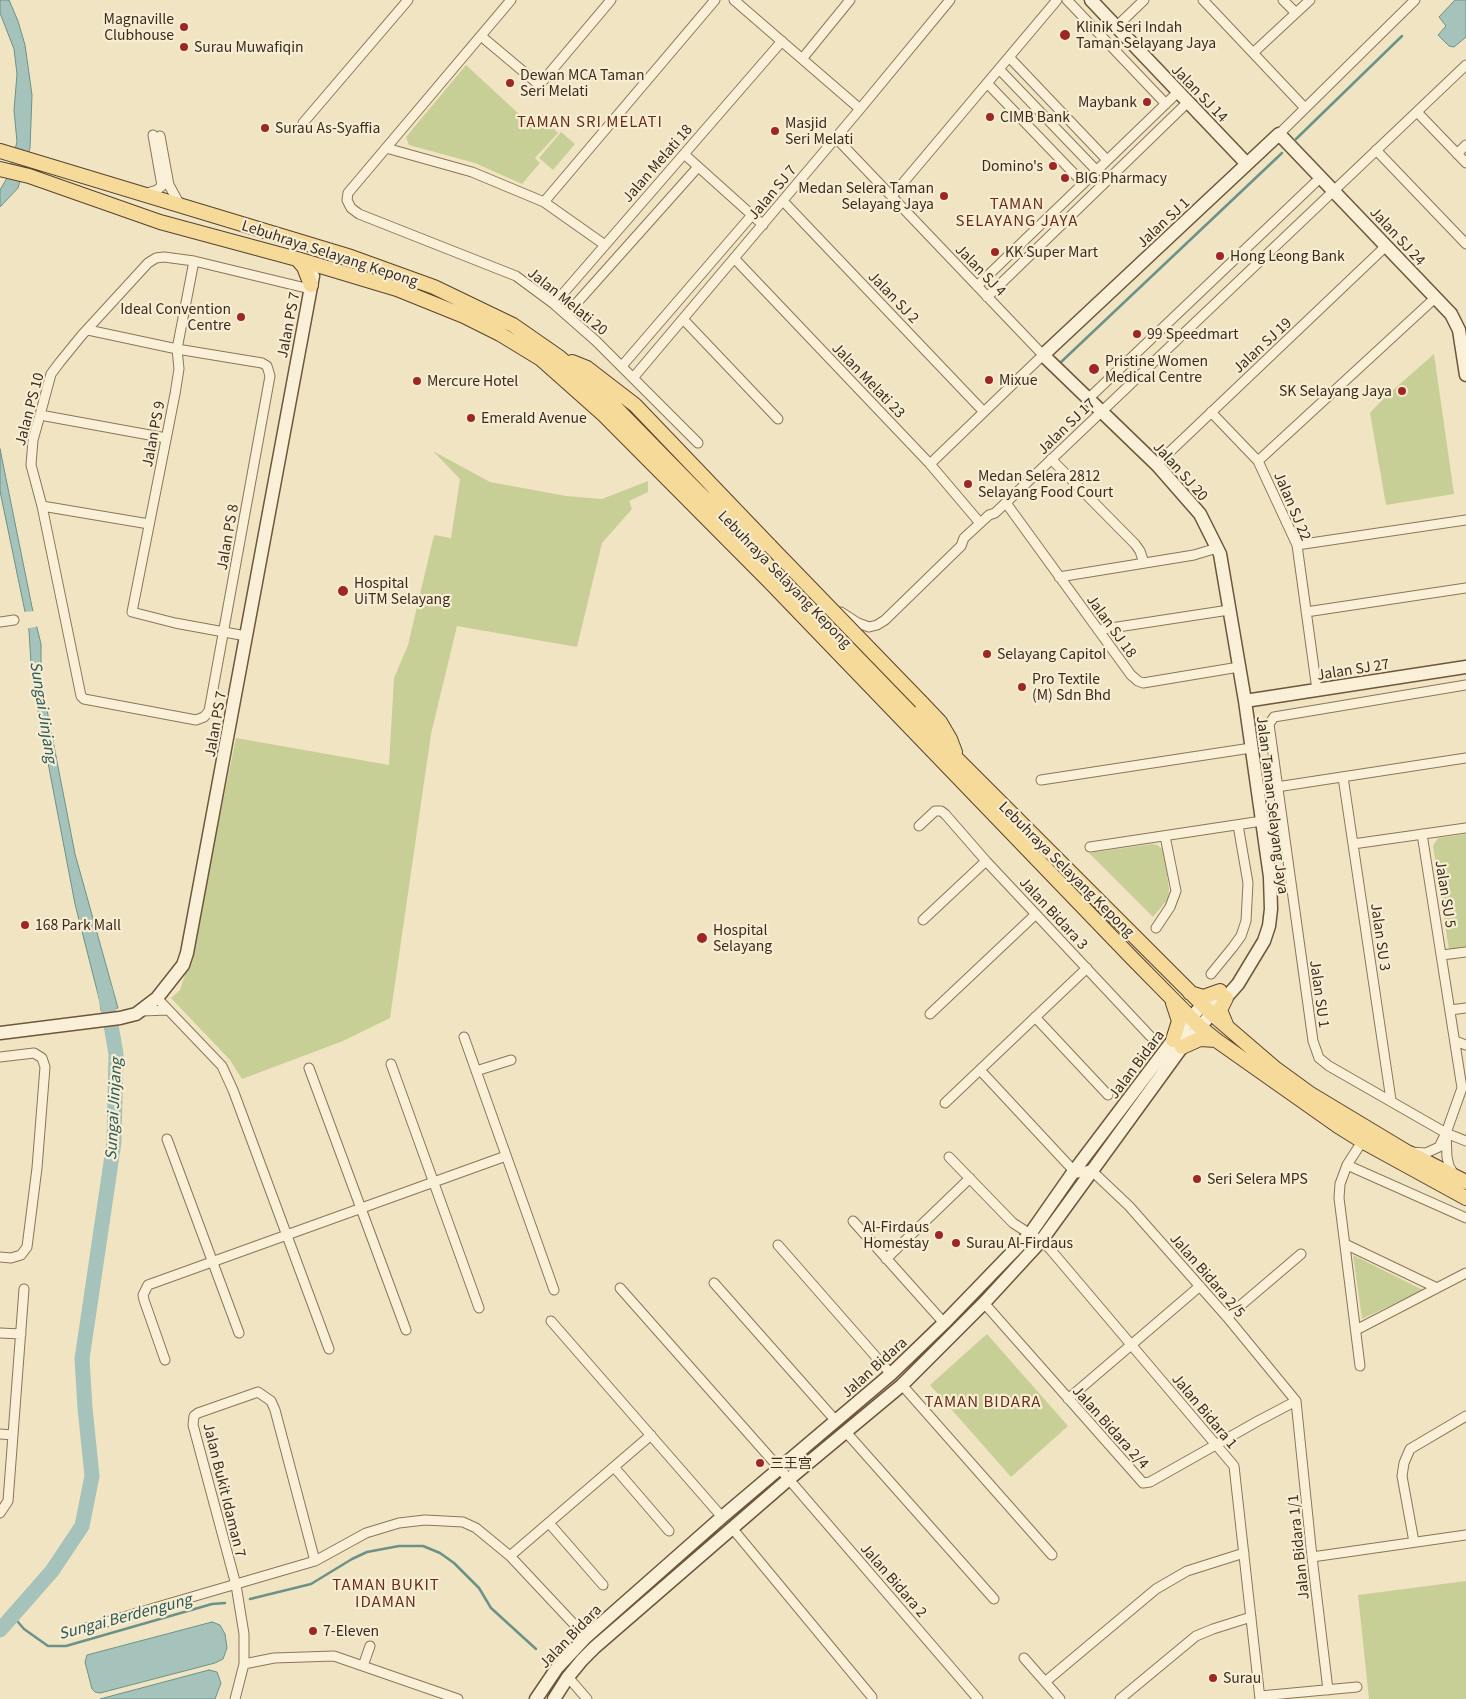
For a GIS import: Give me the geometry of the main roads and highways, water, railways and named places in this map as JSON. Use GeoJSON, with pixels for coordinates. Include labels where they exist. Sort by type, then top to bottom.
{"type":"FeatureCollection","features":[{"type":"Feature","properties":{"kind":"main road","name":"Lebuhraya Selayang Kepong"},"geometry":{"type":"LineString","coordinates":[[0,151],[335,252],[434,287],[513,325],[560,357],[610,402],[698,492],[738,529],[957,759],[1207,1010],[1276,1068],[1366,1136],[1407,1152],[1461,1180]]}},
{"type":"Feature","properties":{"kind":"main road","name":"Lebuhraya Selayang Kepong"},"geometry":{"type":"LineString","coordinates":[[0,169],[29,176],[160,222],[297,259],[397,289],[464,316],[500,334],[541,359],[604,415],[776,588],[1196,1023],[1216,1040],[1466,1198]]}},
{"type":"Feature","properties":{"kind":"main road"},"geometry":{"type":"LineString","coordinates":[[315,265],[322,256],[335,252]]}},
{"type":"Feature","properties":{"kind":"main road"},"geometry":{"type":"LineString","coordinates":[[297,259],[304,268],[311,287]]}},
{"type":"Feature","properties":{"kind":"main road"},"geometry":{"type":"LineString","coordinates":[[560,357],[587,368],[635,405],[940,722],[953,746],[957,759]]}},
{"type":"Feature","properties":{"kind":"main road"},"geometry":{"type":"LineString","coordinates":[[1190,993],[1202,997],[1223,995],[1220,1010],[1227,1027]]}},
{"type":"Feature","properties":{"kind":"main road"},"geometry":{"type":"LineString","coordinates":[[1172,1000],[1179,1021],[1178,1044],[1200,1039],[1216,1040]]}},
{"type":"Feature","properties":{"kind":"water"},"geometry":{"type":"Polygon","coordinates":[[[0,0],[9,0],[18,21],[25,45],[32,95],[30,148],[18,188],[0,207],[0,190],[7,178],[17,142],[14,110],[17,74],[14,49],[0,13],[0,0]]]}},
{"type":"Feature","properties":{"kind":"water"},"geometry":{"type":"Polygon","coordinates":[[[1455,0],[1466,0],[1466,37],[1454,47],[1449,46],[1438,35],[1446,26],[1439,17],[1455,0]]]}},
{"type":"Feature","properties":{"kind":"water"},"geometry":{"type":"Polygon","coordinates":[[[0,449],[41,644],[41,679],[75,854],[118,1008],[101,1011],[75,904],[32,679],[29,631],[0,491],[0,449]]]}},
{"type":"Feature","properties":{"kind":"water"},"geometry":{"type":"Polygon","coordinates":[[[212,1622],[220,1625],[225,1634],[227,1648],[223,1659],[215,1663],[100,1693],[92,1689],[85,1662],[87,1655],[212,1622]]]}},
{"type":"Feature","properties":{"kind":"water"},"geometry":{"type":"Polygon","coordinates":[[[209,1670],[217,1672],[221,1683],[215,1699],[100,1699],[209,1670]]]}},
{"type":"Feature","properties":{"kind":"waterway"},"geometry":{"type":"LineString","coordinates":[[1296,139],[1402,36]]}},
{"type":"Feature","properties":{"kind":"waterway"},"geometry":{"type":"LineString","coordinates":[[1060,363],[1282,153]]}},
{"type":"Feature","properties":{"kind":"waterway","name":"Sungai Jinjang"},"geometry":{"type":"LineString","coordinates":[[0,1630],[52,1571],[82,1526],[92,1476],[82,1359],[114,1142],[116,1054],[105,990]]}},
{"type":"Feature","properties":{"kind":"waterway","name":"Sungai Berdengung"},"geometry":{"type":"LineString","coordinates":[[250,1599],[311,1584],[367,1552],[399,1546],[423,1546],[440,1553],[454,1563],[479,1588],[491,1608],[536,1649]]}},
{"type":"Feature","properties":{"kind":"waterway","name":"Sungai Berdengung"},"geometry":{"type":"LineString","coordinates":[[12,1615],[24,1629],[48,1646],[66,1646],[212,1604],[225,1603]]}},
{"type":"Feature","properties":{"kind":"place","name":"Magnaville Clubhouse"},"geometry":{"type":"Point","coordinates":[184,27]}},
{"type":"Feature","properties":{"kind":"place","name":"Klinik Seri Indah Taman Selayang Jaya"},"geometry":{"type":"Point","coordinates":[1065,35]}},
{"type":"Feature","properties":{"kind":"place","name":"Surau Muwafiqin"},"geometry":{"type":"Point","coordinates":[184,47]}},
{"type":"Feature","properties":{"kind":"place","name":"Dewan MCA Taman Seri Melati"},"geometry":{"type":"Point","coordinates":[510,83]}},
{"type":"Feature","properties":{"kind":"place","name":"Maybank"},"geometry":{"type":"Point","coordinates":[1147,102]}},
{"type":"Feature","properties":{"kind":"place","name":"CIMB Bank"},"geometry":{"type":"Point","coordinates":[990,117]}},
{"type":"Feature","properties":{"kind":"place","name":"Surau As-Syaffia"},"geometry":{"type":"Point","coordinates":[265,128]}},
{"type":"Feature","properties":{"kind":"place","name":"Masjid Seri Melati"},"geometry":{"type":"Point","coordinates":[775,131]}},
{"type":"Feature","properties":{"kind":"place","name":"Domino's"},"geometry":{"type":"Point","coordinates":[1053,166]}},
{"type":"Feature","properties":{"kind":"place","name":"BIG Pharmacy"},"geometry":{"type":"Point","coordinates":[1065,178]}},
{"type":"Feature","properties":{"kind":"place","name":"Medan Selera Taman Selayang Jaya"},"geometry":{"type":"Point","coordinates":[944,196]}},
{"type":"Feature","properties":{"kind":"place","name":"KK Super Mart"},"geometry":{"type":"Point","coordinates":[995,252]}},
{"type":"Feature","properties":{"kind":"place","name":"Hong Leong Bank"},"geometry":{"type":"Point","coordinates":[1220,256]}},
{"type":"Feature","properties":{"kind":"place","name":"Ideal Convention Centre"},"geometry":{"type":"Point","coordinates":[241,317]}},
{"type":"Feature","properties":{"kind":"place","name":"99 Speedmart"},"geometry":{"type":"Point","coordinates":[1137,334]}},
{"type":"Feature","properties":{"kind":"place","name":"Pristine Women Medical Centre"},"geometry":{"type":"Point","coordinates":[1094,369]}},
{"type":"Feature","properties":{"kind":"place","name":"Mixue"},"geometry":{"type":"Point","coordinates":[989,380]}},
{"type":"Feature","properties":{"kind":"place","name":"Mercure Hotel"},"geometry":{"type":"Point","coordinates":[417,381]}},
{"type":"Feature","properties":{"kind":"place","name":"SK Selayang Jaya"},"geometry":{"type":"Point","coordinates":[1402,391]}},
{"type":"Feature","properties":{"kind":"place","name":"Emerald Avenue"},"geometry":{"type":"Point","coordinates":[471,418]}},
{"type":"Feature","properties":{"kind":"place","name":"Medan Selera 2812 Selayang Food Court"},"geometry":{"type":"Point","coordinates":[968,484]}},
{"type":"Feature","properties":{"kind":"place","name":"Hospital UiTM Selayang"},"geometry":{"type":"Point","coordinates":[343,591]}},
{"type":"Feature","properties":{"kind":"place","name":"Selayang Capitol"},"geometry":{"type":"Point","coordinates":[987,654]}},
{"type":"Feature","properties":{"kind":"place","name":"Pro Textile (M) Sdn Bhd"},"geometry":{"type":"Point","coordinates":[1022,687]}},
{"type":"Feature","properties":{"kind":"place","name":"168 Park Mall"},"geometry":{"type":"Point","coordinates":[25,925]}},
{"type":"Feature","properties":{"kind":"place","name":"Hospital Selayang"},"geometry":{"type":"Point","coordinates":[702,938]}},
{"type":"Feature","properties":{"kind":"place","name":"Seri Selera MPS"},"geometry":{"type":"Point","coordinates":[1197,1179]}},
{"type":"Feature","properties":{"kind":"place","name":"Al-Firdaus Homestay"},"geometry":{"type":"Point","coordinates":[939,1235]}},
{"type":"Feature","properties":{"kind":"place","name":"Surau Al-Firdaus"},"geometry":{"type":"Point","coordinates":[956,1243]}},
{"type":"Feature","properties":{"kind":"place","name":"三王宫"},"geometry":{"type":"Point","coordinates":[760,1463]}},
{"type":"Feature","properties":{"kind":"place","name":"7-Eleven"},"geometry":{"type":"Point","coordinates":[313,1631]}},
{"type":"Feature","properties":{"kind":"place","name":"Surau"},"geometry":{"type":"Point","coordinates":[1213,1678]}},
{"type":"Feature","properties":{"kind":"district","name":"TAMAN SRI MELATI"},"geometry":{"type":"Point","coordinates":[590,121]}},
{"type":"Feature","properties":{"kind":"district","name":"TAMAN SELAYANG JAYA"},"geometry":{"type":"Point","coordinates":[1017,212]}},
{"type":"Feature","properties":{"kind":"district","name":"TAMAN BIDARA"},"geometry":{"type":"Point","coordinates":[983,1401]}},
{"type":"Feature","properties":{"kind":"district","name":"TAMAN BUKIT IDAMAN"},"geometry":{"type":"Point","coordinates":[386,1592]}}]}
